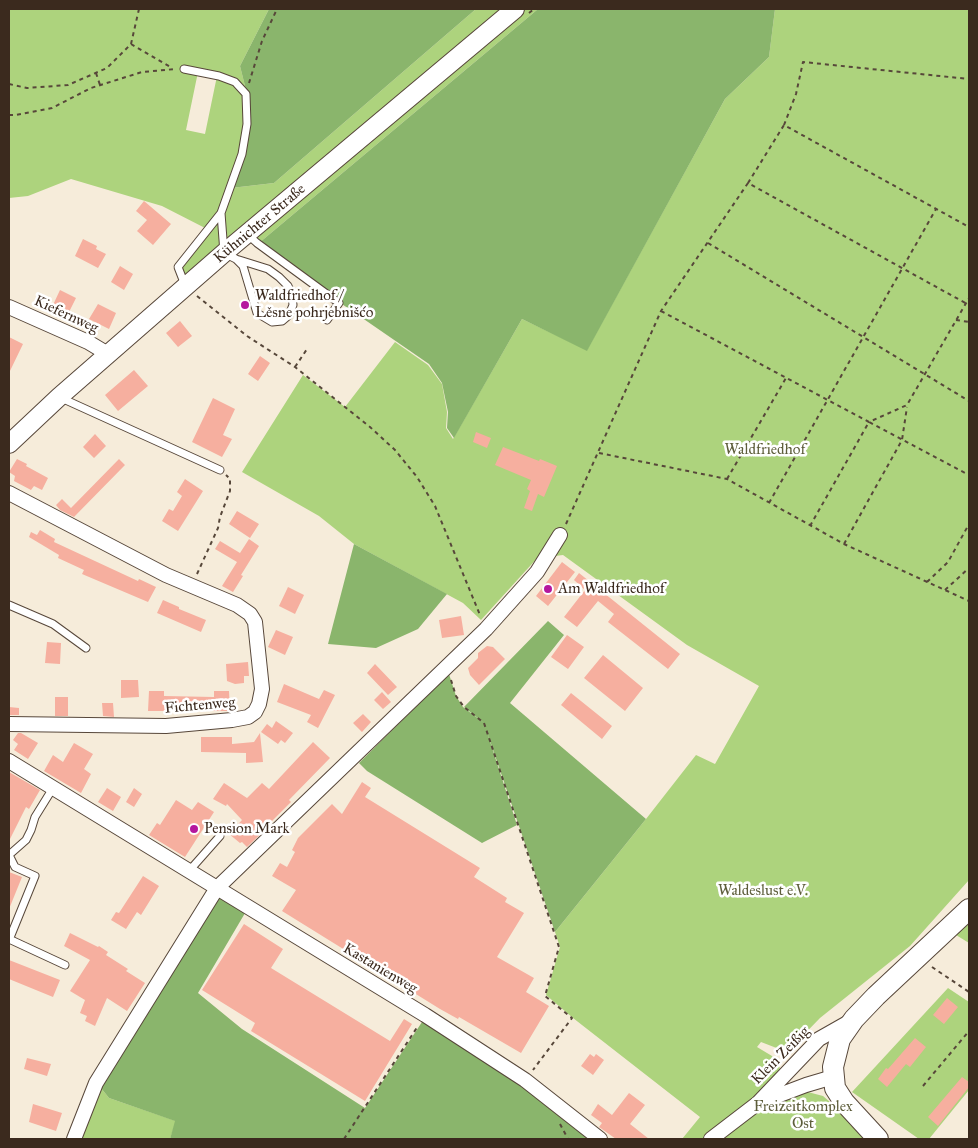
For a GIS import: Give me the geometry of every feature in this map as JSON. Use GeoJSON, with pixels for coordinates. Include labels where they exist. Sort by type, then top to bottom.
{"type":"FeatureCollection","features":[{"type":"Feature","properties":{"kind":"main road"},"geometry":{"type":"LineString","coordinates":[[878,1139],[844,1102],[836,1088],[833,1077],[835,1056],[840,1040],[854,1019],[969,908]]}},
{"type":"Feature","properties":{"kind":"street","name":"Kühnichter Straße"},"geometry":{"type":"LineString","coordinates":[[9,444],[108,354],[190,291],[230,256],[247,234],[515,9]]}},
{"type":"Feature","properties":{"kind":"street","name":"Kiefernweg"},"geometry":{"type":"LineString","coordinates":[[9,306],[88,342],[108,354]]}},
{"type":"Feature","properties":{"kind":"street","name":"Fichtenweg"},"geometry":{"type":"LineString","coordinates":[[9,493],[166,575],[237,605],[250,614],[255,622],[262,689],[255,712],[248,717],[232,720],[166,726],[9,724]]}},
{"type":"Feature","properties":{"kind":"street"},"geometry":{"type":"LineString","coordinates":[[74,1139],[96,1083],[217,888],[486,629],[537,572],[560,535]]}},
{"type":"Feature","properties":{"kind":"street","name":"Kastanienweg"},"geometry":{"type":"LineString","coordinates":[[9,761],[426,1015],[526,1080]]}},
{"type":"Feature","properties":{"kind":"street","name":"Klein Zeißig"},"geometry":{"type":"LineString","coordinates":[[711,1139],[758,1103],[819,1039],[854,1019]]}},
{"type":"Feature","properties":{"kind":"street","name":"Klein Zeißig"},"geometry":{"type":"LineString","coordinates":[[758,1103],[833,1077]]}},
{"type":"Feature","properties":{"kind":"street"},"geometry":{"type":"LineString","coordinates":[[526,1080],[600,1139]]}},
{"type":"Feature","properties":{"kind":"lane"},"geometry":{"type":"LineString","coordinates":[[184,69],[219,76],[235,82],[246,94],[247,124],[242,154],[221,212],[178,267],[190,291]]}},
{"type":"Feature","properties":{"kind":"lane"},"geometry":{"type":"LineString","coordinates":[[221,212],[230,256],[242,266],[257,313],[272,322],[282,321],[289,315],[293,305],[288,286],[268,269],[230,256]]}},
{"type":"Feature","properties":{"kind":"lane"},"geometry":{"type":"LineString","coordinates":[[247,234],[256,243],[339,303],[326,320]]}},
{"type":"Feature","properties":{"kind":"lane"},"geometry":{"type":"LineString","coordinates":[[59,397],[220,470]]}},
{"type":"Feature","properties":{"kind":"lane"},"geometry":{"type":"LineString","coordinates":[[9,605],[53,624],[86,648]]}},
{"type":"Feature","properties":{"kind":"lane"},"geometry":{"type":"LineString","coordinates":[[53,788],[35,816],[26,840],[9,855],[15,867],[35,876],[9,940],[65,965]]}},
{"type":"Feature","properties":{"kind":"lane"},"geometry":{"type":"LineString","coordinates":[[189,871],[220,836]]}},
{"type":"Feature","properties":{"kind":"path"},"geometry":{"type":"LineString","coordinates":[[9,84],[27,88],[68,84],[107,68],[131,44],[139,9]]}},
{"type":"Feature","properties":{"kind":"path"},"geometry":{"type":"LineString","coordinates":[[246,94],[251,72],[262,41],[277,9]]}},
{"type":"Feature","properties":{"kind":"path"},"geometry":{"type":"LineString","coordinates":[[131,44],[174,69]]}},
{"type":"Feature","properties":{"kind":"path"},"geometry":{"type":"LineString","coordinates":[[560,535],[661,311],[748,183],[784,125],[796,94],[803,62],[969,79]]}},
{"type":"Feature","properties":{"kind":"path"},"geometry":{"type":"LineString","coordinates":[[9,115],[52,108],[91,88],[142,72],[184,69]]}},
{"type":"Feature","properties":{"kind":"path"},"geometry":{"type":"LineString","coordinates":[[96,73],[100,85]]}},
{"type":"Feature","properties":{"kind":"path"},"geometry":{"type":"LineString","coordinates":[[784,125],[969,227]]}},
{"type":"Feature","properties":{"kind":"path"},"geometry":{"type":"LineString","coordinates":[[748,183],[968,305]]}},
{"type":"Feature","properties":{"kind":"path"},"geometry":{"type":"LineString","coordinates":[[769,502],[936,209]]}},
{"type":"Feature","properties":{"kind":"path"},"geometry":{"type":"LineString","coordinates":[[708,242],[969,401]]}},
{"type":"Feature","properties":{"kind":"path"},"geometry":{"type":"LineString","coordinates":[[190,291],[247,336],[294,367],[370,427],[395,450],[417,477],[435,506],[486,629]]}},
{"type":"Feature","properties":{"kind":"path"},"geometry":{"type":"LineString","coordinates":[[844,544],[902,440],[907,405],[956,320],[968,305],[969,298]]}},
{"type":"Feature","properties":{"kind":"path"},"geometry":{"type":"LineString","coordinates":[[661,311],[969,475]]}},
{"type":"Feature","properties":{"kind":"path"},"geometry":{"type":"LineString","coordinates":[[956,320],[969,322]]}},
{"type":"Feature","properties":{"kind":"path"},"geometry":{"type":"LineString","coordinates":[[294,367],[306,348]]}},
{"type":"Feature","properties":{"kind":"path"},"geometry":{"type":"LineString","coordinates":[[727,478],[786,378]]}},
{"type":"Feature","properties":{"kind":"path"},"geometry":{"type":"LineString","coordinates":[[810,526],[869,422],[907,405]]}},
{"type":"Feature","properties":{"kind":"path"},"geometry":{"type":"LineString","coordinates":[[598,453],[727,478],[844,544],[969,601]]}},
{"type":"Feature","properties":{"kind":"path"},"geometry":{"type":"LineString","coordinates":[[191,586],[218,528],[230,491],[230,479],[220,470]]}},
{"type":"Feature","properties":{"kind":"path"},"geometry":{"type":"LineString","coordinates":[[927,582],[948,562],[969,524]]}},
{"type":"Feature","properties":{"kind":"path"},"geometry":{"type":"LineString","coordinates":[[945,590],[969,568]]}},
{"type":"Feature","properties":{"kind":"path"},"geometry":{"type":"LineString","coordinates":[[446,667],[456,696],[464,707],[484,723],[559,947],[545,996],[572,1018],[526,1080]]}},
{"type":"Feature","properties":{"kind":"path"},"geometry":{"type":"LineString","coordinates":[[918,958],[969,992]]}},
{"type":"Feature","properties":{"kind":"path"},"geometry":{"type":"LineString","coordinates":[[344,1139],[426,1015]]}},
{"type":"Feature","properties":{"kind":"path"},"geometry":{"type":"LineString","coordinates":[[923,1086],[969,1031]]}},
{"type":"Feature","properties":{"kind":"green space"},"geometry":{"type":"Polygon","coordinates":[[[9,9],[269,9],[240,66],[247,94],[247,124],[241,154],[220,214],[224,253],[186,287],[179,267],[207,229],[162,206],[71,179],[28,196],[9,198],[9,9]],[[198,72],[186,130],[205,134],[217,76],[198,72]]]}},
{"type":"Feature","properties":{"kind":"green space"},"geometry":{"type":"Polygon","coordinates":[[[269,9],[476,9],[274,183],[231,188],[242,154],[247,94],[240,66],[269,9]]]}},
{"type":"Feature","properties":{"kind":"green space"},"geometry":{"type":"Polygon","coordinates":[[[476,9],[514,9],[225,252],[222,213],[231,188],[274,183],[476,9]]]}},
{"type":"Feature","properties":{"kind":"green space"},"geometry":{"type":"Polygon","coordinates":[[[517,9],[538,9],[259,243],[253,239],[517,9]]]}},
{"type":"Feature","properties":{"kind":"green space"},"geometry":{"type":"Polygon","coordinates":[[[538,9],[775,9],[769,57],[725,99],[587,351],[522,319],[454,438],[447,428],[448,412],[442,383],[429,364],[339,302],[259,243],[538,9]]]}},
{"type":"Feature","properties":{"kind":"green space","name":"Waldfriedhof"},"geometry":{"type":"Polygon","coordinates":[[[775,9],[969,9],[969,880],[910,946],[820,1018],[787,1052],[761,1042],[757,1047],[772,1056],[780,1068],[757,1103],[804,1091],[823,1096],[866,1139],[682,1139],[700,1117],[546,995],[560,947],[555,932],[696,755],[715,764],[759,686],[687,645],[563,555],[547,557],[540,555],[481,620],[463,603],[354,544],[319,516],[242,472],[303,375],[345,407],[395,342],[428,365],[442,384],[447,412],[446,428],[453,439],[522,319],[587,350],[725,99],[769,57],[775,9]]]}},
{"type":"Feature","properties":{"kind":"green space"},"geometry":{"type":"Polygon","coordinates":[[[354,544],[447,594],[418,629],[376,648],[328,644],[354,544]]]}},
{"type":"Feature","properties":{"kind":"green space"},"geometry":{"type":"Polygon","coordinates":[[[548,621],[564,635],[510,703],[646,819],[555,932],[486,729],[517,825],[482,843],[367,771],[359,763],[449,674],[456,696],[463,707],[484,723],[464,707],[548,621]]]}},
{"type":"Feature","properties":{"kind":"green space"},"geometry":{"type":"Polygon","coordinates":[[[217,889],[248,908],[198,993],[242,1029],[365,1108],[426,1016],[600,1139],[170,1139],[175,1121],[109,1098],[97,1083],[217,889]]]}},
{"type":"Feature","properties":{"kind":"green space"},"geometry":{"type":"Polygon","coordinates":[[[969,921],[969,943],[956,935],[969,921]]]}},
{"type":"Feature","properties":{"kind":"green space"},"geometry":{"type":"Polygon","coordinates":[[[948,988],[969,1002],[969,1090],[929,1139],[919,1139],[852,1092],[948,988]]]}},
{"type":"Feature","properties":{"kind":"green space"},"geometry":{"type":"Polygon","coordinates":[[[97,1083],[109,1098],[176,1121],[170,1139],[75,1139],[97,1083]]]}},
{"type":"Feature","properties":{"kind":"building"},"geometry":{"type":"Polygon","coordinates":[[[144,201],[171,224],[153,245],[137,231],[147,220],[136,211],[144,201]]]}},
{"type":"Feature","properties":{"kind":"building"},"geometry":{"type":"Polygon","coordinates":[[[83,239],[97,246],[96,249],[106,254],[98,268],[75,256],[83,239]]]}},
{"type":"Feature","properties":{"kind":"building"},"geometry":{"type":"Polygon","coordinates":[[[120,266],[133,274],[124,290],[111,282],[120,266]]]}},
{"type":"Feature","properties":{"kind":"building"},"geometry":{"type":"Polygon","coordinates":[[[60,290],[76,298],[69,312],[53,305],[60,290]]]}},
{"type":"Feature","properties":{"kind":"building"},"geometry":{"type":"Polygon","coordinates":[[[98,304],[116,313],[109,329],[89,319],[98,304]]]}},
{"type":"Feature","properties":{"kind":"building"},"geometry":{"type":"Polygon","coordinates":[[[180,321],[192,336],[178,347],[166,333],[180,321]]]}},
{"type":"Feature","properties":{"kind":"building"},"geometry":{"type":"Polygon","coordinates":[[[9,337],[23,344],[9,373],[9,337]]]}},
{"type":"Feature","properties":{"kind":"building"},"geometry":{"type":"Polygon","coordinates":[[[260,356],[270,363],[258,381],[248,374],[260,356]]]}},
{"type":"Feature","properties":{"kind":"building"},"geometry":{"type":"Polygon","coordinates":[[[134,370],[148,386],[118,411],[105,395],[134,370]]]}},
{"type":"Feature","properties":{"kind":"building"},"geometry":{"type":"Polygon","coordinates":[[[213,398],[235,409],[223,435],[232,439],[222,457],[192,442],[213,398]]]}},
{"type":"Feature","properties":{"kind":"building"},"geometry":{"type":"Polygon","coordinates":[[[476,432],[491,438],[487,448],[473,442],[476,432]]]}},
{"type":"Feature","properties":{"kind":"building"},"geometry":{"type":"Polygon","coordinates":[[[95,434],[106,446],[94,458],[83,447],[95,434]]]}},
{"type":"Feature","properties":{"kind":"building"},"geometry":{"type":"Polygon","coordinates":[[[503,447],[557,466],[544,497],[538,494],[532,511],[524,508],[530,491],[527,489],[531,480],[495,465],[503,447]]]}},
{"type":"Feature","properties":{"kind":"building"},"geometry":{"type":"Polygon","coordinates":[[[17,459],[48,478],[42,490],[34,486],[31,490],[14,481],[15,476],[9,472],[17,459]]]}},
{"type":"Feature","properties":{"kind":"building"},"geometry":{"type":"Polygon","coordinates":[[[119,459],[125,465],[74,517],[60,510],[56,505],[62,499],[71,508],[119,459]]]}},
{"type":"Feature","properties":{"kind":"building"},"geometry":{"type":"Polygon","coordinates":[[[185,479],[203,491],[178,531],[162,521],[169,509],[173,511],[182,496],[177,492],[185,479]]]}},
{"type":"Feature","properties":{"kind":"building"},"geometry":{"type":"Polygon","coordinates":[[[237,511],[259,524],[250,538],[229,524],[237,511]]]}},
{"type":"Feature","properties":{"kind":"building"},"geometry":{"type":"Polygon","coordinates":[[[40,530],[55,539],[54,542],[138,581],[139,579],[156,587],[148,602],[82,574],[84,570],[58,558],[59,555],[29,537],[31,532],[37,535],[40,530]]]}},
{"type":"Feature","properties":{"kind":"building"},"geometry":{"type":"Polygon","coordinates":[[[249,539],[259,546],[233,592],[222,586],[237,562],[215,549],[220,541],[240,553],[249,539]]]}},
{"type":"Feature","properties":{"kind":"building"},"geometry":{"type":"Polygon","coordinates":[[[562,562],[575,572],[548,606],[536,596],[562,562]]]}},
{"type":"Feature","properties":{"kind":"building"},"geometry":{"type":"Polygon","coordinates":[[[579,573],[680,654],[668,669],[608,622],[614,614],[598,601],[577,627],[564,617],[585,590],[574,580],[579,573]]]}},
{"type":"Feature","properties":{"kind":"building"},"geometry":{"type":"Polygon","coordinates":[[[288,587],[304,595],[295,614],[279,606],[288,587]]]}},
{"type":"Feature","properties":{"kind":"building"},"geometry":{"type":"Polygon","coordinates":[[[163,600],[206,620],[201,632],[157,613],[163,600]]]}},
{"type":"Feature","properties":{"kind":"building"},"geometry":{"type":"Polygon","coordinates":[[[461,616],[464,635],[442,638],[439,620],[461,616]]]}},
{"type":"Feature","properties":{"kind":"building"},"geometry":{"type":"Polygon","coordinates":[[[276,630],[293,637],[285,655],[268,647],[276,630]]]}},
{"type":"Feature","properties":{"kind":"building"},"geometry":{"type":"Polygon","coordinates":[[[567,635],[584,647],[568,669],[551,657],[567,635]]]}},
{"type":"Feature","properties":{"kind":"building"},"geometry":{"type":"Polygon","coordinates":[[[47,642],[61,643],[60,664],[45,663],[47,642]]]}},
{"type":"Feature","properties":{"kind":"building"},"geometry":{"type":"Polygon","coordinates":[[[487,646],[493,647],[505,659],[479,685],[470,675],[468,668],[478,658],[478,653],[487,646]]]}},
{"type":"Feature","properties":{"kind":"building"},"geometry":{"type":"Polygon","coordinates":[[[603,655],[643,688],[625,711],[584,678],[603,655]]]}},
{"type":"Feature","properties":{"kind":"building"},"geometry":{"type":"Polygon","coordinates":[[[248,662],[249,676],[244,676],[244,683],[235,684],[227,681],[226,664],[248,662]]]}},
{"type":"Feature","properties":{"kind":"building"},"geometry":{"type":"Polygon","coordinates":[[[375,664],[397,687],[388,695],[367,673],[375,664]]]}},
{"type":"Feature","properties":{"kind":"building"},"geometry":{"type":"Polygon","coordinates":[[[121,680],[138,680],[139,697],[121,698],[121,680]]]}},
{"type":"Feature","properties":{"kind":"building"},"geometry":{"type":"Polygon","coordinates":[[[284,684],[319,699],[324,690],[335,695],[318,728],[307,722],[311,715],[277,702],[284,684]]]}},
{"type":"Feature","properties":{"kind":"building"},"geometry":{"type":"Polygon","coordinates":[[[149,691],[164,691],[164,696],[214,697],[214,691],[229,691],[230,711],[148,711],[149,691]]]}},
{"type":"Feature","properties":{"kind":"building"},"geometry":{"type":"Polygon","coordinates":[[[382,692],[391,702],[383,709],[374,700],[382,692]]]}},
{"type":"Feature","properties":{"kind":"building"},"geometry":{"type":"Polygon","coordinates":[[[571,693],[612,726],[602,739],[561,705],[571,693]]]}},
{"type":"Feature","properties":{"kind":"building"},"geometry":{"type":"Polygon","coordinates":[[[55,697],[68,697],[68,716],[55,716],[55,697]]]}},
{"type":"Feature","properties":{"kind":"building"},"geometry":{"type":"Polygon","coordinates":[[[102,703],[113,703],[114,717],[103,716],[102,703]]]}},
{"type":"Feature","properties":{"kind":"building"},"geometry":{"type":"Polygon","coordinates":[[[9,707],[19,708],[19,715],[9,715],[9,707]]]}},
{"type":"Feature","properties":{"kind":"building"},"geometry":{"type":"Polygon","coordinates":[[[363,714],[371,722],[362,732],[353,723],[363,714]]]}},
{"type":"Feature","properties":{"kind":"building"},"geometry":{"type":"Polygon","coordinates":[[[276,721],[293,733],[285,743],[281,740],[278,744],[261,732],[267,724],[272,728],[276,721]]]}},
{"type":"Feature","properties":{"kind":"building"},"geometry":{"type":"Polygon","coordinates":[[[18,733],[38,743],[28,759],[14,750],[18,744],[13,740],[18,733]]]}},
{"type":"Feature","properties":{"kind":"building"},"geometry":{"type":"Polygon","coordinates":[[[260,733],[263,762],[246,763],[246,753],[201,752],[201,737],[232,737],[232,744],[254,742],[260,733]]]}},
{"type":"Feature","properties":{"kind":"building"},"geometry":{"type":"Polygon","coordinates":[[[313,742],[330,758],[289,800],[291,802],[270,825],[247,847],[242,842],[240,843],[229,834],[242,820],[227,804],[226,806],[213,799],[224,783],[247,798],[262,783],[269,789],[313,742]]]}},
{"type":"Feature","properties":{"kind":"building"},"geometry":{"type":"Polygon","coordinates":[[[74,743],[93,754],[84,769],[91,774],[81,793],[44,771],[53,755],[63,762],[74,743]]]}},
{"type":"Feature","properties":{"kind":"building"},"geometry":{"type":"Polygon","coordinates":[[[9,772],[40,790],[29,809],[26,807],[9,841],[9,772]]]}},
{"type":"Feature","properties":{"kind":"building"},"geometry":{"type":"Polygon","coordinates":[[[362,782],[371,788],[365,797],[480,868],[474,877],[507,898],[505,902],[524,913],[497,957],[534,978],[526,992],[549,1006],[521,1053],[459,1017],[458,1019],[440,1009],[282,911],[296,890],[272,876],[280,863],[287,867],[295,852],[292,850],[298,838],[332,804],[342,814],[362,782]]]}},
{"type":"Feature","properties":{"kind":"building"},"geometry":{"type":"Polygon","coordinates":[[[107,788],[121,797],[113,811],[98,802],[107,788]]]}},
{"type":"Feature","properties":{"kind":"building"},"geometry":{"type":"Polygon","coordinates":[[[134,788],[142,794],[134,807],[126,802],[134,788]]]}},
{"type":"Feature","properties":{"kind":"building"},"geometry":{"type":"Polygon","coordinates":[[[176,800],[192,810],[198,802],[214,812],[185,857],[149,835],[157,823],[160,825],[176,800]]]}},
{"type":"Feature","properties":{"kind":"building"},"geometry":{"type":"Polygon","coordinates":[[[9,872],[22,877],[9,909],[9,872]]]}},
{"type":"Feature","properties":{"kind":"building"},"geometry":{"type":"Polygon","coordinates":[[[143,876],[159,886],[141,915],[137,912],[126,929],[111,920],[116,912],[119,913],[143,876]]]}},
{"type":"Feature","properties":{"kind":"building"},"geometry":{"type":"Polygon","coordinates":[[[244,924],[283,949],[271,968],[390,1041],[404,1019],[412,1024],[365,1101],[251,1031],[255,1023],[202,990],[244,924]]]}},
{"type":"Feature","properties":{"kind":"building"},"geometry":{"type":"Polygon","coordinates":[[[70,933],[108,952],[106,955],[145,983],[127,1011],[107,998],[95,1026],[85,1021],[87,1016],[80,1013],[85,1000],[70,991],[90,960],[64,946],[70,933]]]}},
{"type":"Feature","properties":{"kind":"building"},"geometry":{"type":"Polygon","coordinates":[[[9,960],[60,980],[53,997],[9,979],[9,960]]]}},
{"type":"Feature","properties":{"kind":"building"},"geometry":{"type":"Polygon","coordinates":[[[947,998],[958,1007],[944,1024],[933,1015],[947,998]]]}},
{"type":"Feature","properties":{"kind":"building"},"geometry":{"type":"Polygon","coordinates":[[[915,1038],[926,1047],[910,1067],[906,1064],[887,1087],[878,1079],[915,1038]]]}},
{"type":"Feature","properties":{"kind":"building"},"geometry":{"type":"Polygon","coordinates":[[[590,1054],[594,1057],[596,1054],[604,1060],[593,1075],[581,1066],[590,1054]]]}},
{"type":"Feature","properties":{"kind":"building"},"geometry":{"type":"Polygon","coordinates":[[[27,1058],[51,1064],[47,1076],[24,1069],[27,1058]]]}},
{"type":"Feature","properties":{"kind":"building"},"geometry":{"type":"Polygon","coordinates":[[[962,1077],[969,1082],[969,1087],[938,1126],[928,1117],[962,1077]]]}},
{"type":"Feature","properties":{"kind":"building"},"geometry":{"type":"Polygon","coordinates":[[[629,1093],[645,1105],[630,1124],[649,1139],[616,1139],[599,1127],[602,1123],[591,1115],[598,1104],[612,1115],[629,1093]]]}},
{"type":"Feature","properties":{"kind":"building"},"geometry":{"type":"Polygon","coordinates":[[[33,1104],[62,1113],[56,1131],[29,1122],[33,1104]]]}},
{"type":"Feature","properties":{"kind":"place","name":"Waldfriedhof / Lěsne pohrjebnišćo"},"geometry":{"type":"Point","coordinates":[245,305]}},
{"type":"Feature","properties":{"kind":"place","name":"Am Waldfriedhof"},"geometry":{"type":"Point","coordinates":[548,589]}},
{"type":"Feature","properties":{"kind":"place","name":"Pension Mark"},"geometry":{"type":"Point","coordinates":[194,829]}},
{"type":"Feature","properties":{"kind":"park label","name":"Waldeslust e.V."},"geometry":{"type":"Point","coordinates":[763,891]}},
{"type":"Feature","properties":{"kind":"park label","name":"Freizeitkomplex Ost"},"geometry":{"type":"Point","coordinates":[803,1116]}}]}
